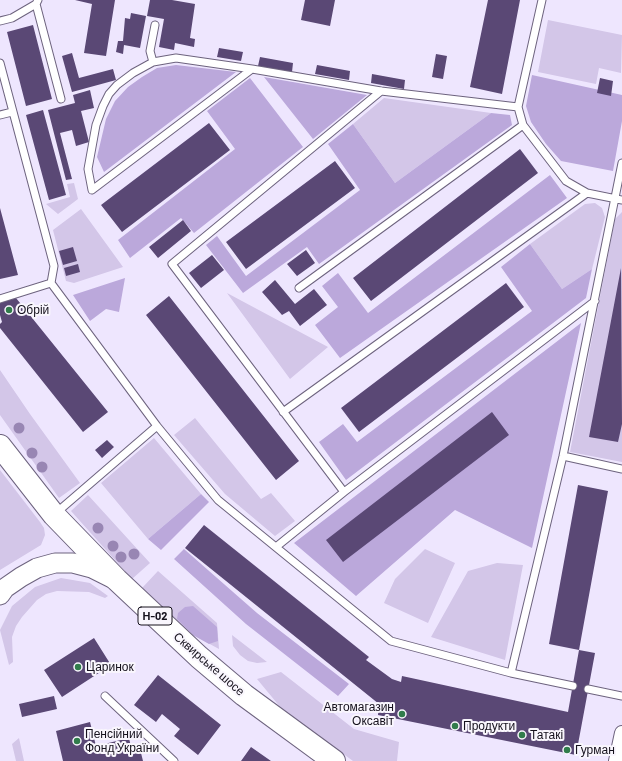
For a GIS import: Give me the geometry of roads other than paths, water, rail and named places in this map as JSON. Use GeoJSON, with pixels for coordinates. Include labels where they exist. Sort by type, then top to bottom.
{"type":"FeatureCollection","features":[{"type":"Feature","properties":{"kind":"main road","name":"Сквирське шосе"},"geometry":{"type":"LineString","coordinates":[[0,446],[54,515],[117,580],[199,657],[244,695],[334,761]]}},
{"type":"Feature","properties":{"kind":"main road"},"geometry":{"type":"LineString","coordinates":[[0,595],[5,588],[26,574],[37,568],[55,563],[73,563],[92,568],[117,580]]}},
{"type":"Feature","properties":{"kind":"street"},"geometry":{"type":"LineString","coordinates":[[616,761],[622,733]]}},
{"type":"Feature","properties":{"kind":"lane"},"geometry":{"type":"LineString","coordinates":[[542,0],[518,108],[523,125],[566,181],[587,193],[618,199]]}},
{"type":"Feature","properties":{"kind":"lane"},"geometry":{"type":"LineString","coordinates":[[0,21],[12,18],[37,2],[61,99]]}},
{"type":"Feature","properties":{"kind":"lane"},"geometry":{"type":"LineString","coordinates":[[153,62],[150,51],[155,25]]}},
{"type":"Feature","properties":{"kind":"lane"},"geometry":{"type":"LineString","coordinates":[[252,69],[92,190],[88,169],[96,125],[102,106],[109,94],[118,85],[133,73],[153,62],[176,58],[252,69],[381,91],[518,108]]}},
{"type":"Feature","properties":{"kind":"lane"},"geometry":{"type":"LineString","coordinates":[[0,63],[54,266],[51,283],[157,426],[218,500],[391,641],[511,673],[573,686]]}},
{"type":"Feature","properties":{"kind":"lane"},"geometry":{"type":"LineString","coordinates":[[344,492],[172,264],[381,91]]}},
{"type":"Feature","properties":{"kind":"lane"},"geometry":{"type":"LineString","coordinates":[[0,115],[12,112]]}},
{"type":"Feature","properties":{"kind":"lane"},"geometry":{"type":"LineString","coordinates":[[299,288],[523,125]]}},
{"type":"Feature","properties":{"kind":"lane"},"geometry":{"type":"LineString","coordinates":[[511,673],[563,456],[618,199],[622,163]]}},
{"type":"Feature","properties":{"kind":"lane"},"geometry":{"type":"LineString","coordinates":[[283,412],[587,193]]}},
{"type":"Feature","properties":{"kind":"lane"},"geometry":{"type":"LineString","coordinates":[[0,299],[51,283]]}},
{"type":"Feature","properties":{"kind":"lane"},"geometry":{"type":"LineString","coordinates":[[276,547],[344,492],[595,301]]}},
{"type":"Feature","properties":{"kind":"lane"},"geometry":{"type":"LineString","coordinates":[[54,515],[157,426]]}},
{"type":"Feature","properties":{"kind":"lane"},"geometry":{"type":"LineString","coordinates":[[563,456],[622,469]]}},
{"type":"Feature","properties":{"kind":"lane"},"geometry":{"type":"LineString","coordinates":[[588,689],[622,696]]}},
{"type":"Feature","properties":{"kind":"lane"},"geometry":{"type":"LineString","coordinates":[[105,696],[174,761]]}},
{"type":"Feature","properties":{"kind":"place","name":"Обрій"},"geometry":{"type":"Point","coordinates":[9,310]}},
{"type":"Feature","properties":{"kind":"place","name":"Царинок"},"geometry":{"type":"Point","coordinates":[78,667]}},
{"type":"Feature","properties":{"kind":"place","name":"Автомагазин Оксавіт"},"geometry":{"type":"Point","coordinates":[402,714]}},
{"type":"Feature","properties":{"kind":"place","name":"Продукти"},"geometry":{"type":"Point","coordinates":[455,726]}},
{"type":"Feature","properties":{"kind":"place","name":"Татакі"},"geometry":{"type":"Point","coordinates":[522,735]}},
{"type":"Feature","properties":{"kind":"place","name":"Пенсійний Фонд України"},"geometry":{"type":"Point","coordinates":[77,741]}},
{"type":"Feature","properties":{"kind":"place","name":"Гурман"},"geometry":{"type":"Point","coordinates":[567,750]}}]}
